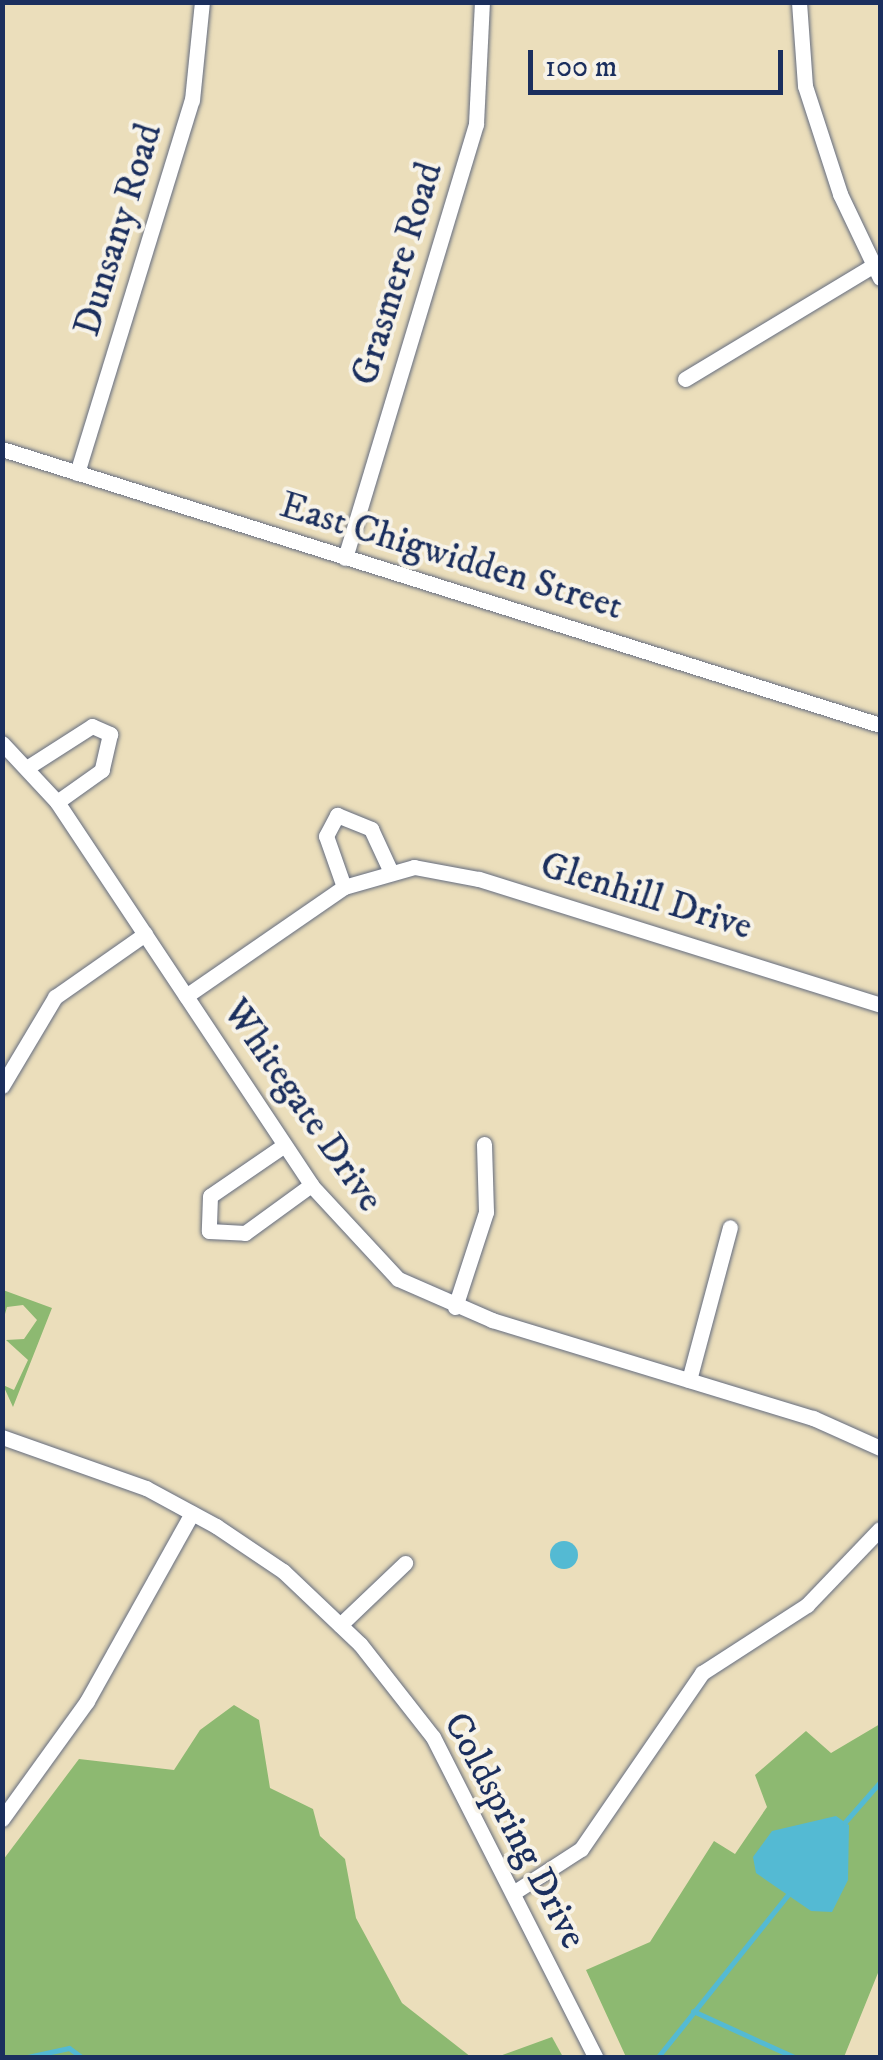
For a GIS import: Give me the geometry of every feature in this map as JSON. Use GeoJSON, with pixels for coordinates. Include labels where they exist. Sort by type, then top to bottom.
{"type":"FeatureCollection","features":[{"type":"Feature","properties":{"kind":"street","name":"Dunsany Road"},"geometry":{"type":"LineString","coordinates":[[77,473],[192,100],[202,2]]}},
{"type":"Feature","properties":{"kind":"street","name":"Grasmere Road"},"geometry":{"type":"LineString","coordinates":[[345,558],[476,124],[482,2]]}},
{"type":"Feature","properties":{"kind":"street"},"geometry":{"type":"LineString","coordinates":[[685,378],[877,272],[805,86],[799,2]]}},
{"type":"Feature","properties":{"kind":"street","name":"East Chigwidden Street"},"geometry":{"type":"LineString","coordinates":[[2,449],[880,726]]}},
{"type":"Feature","properties":{"kind":"street"},"geometry":{"type":"LineString","coordinates":[[28,767],[92,726],[110,734],[113,753],[102,770],[56,802]]}},
{"type":"Feature","properties":{"kind":"street","name":"Whitegate Drive"},"geometry":{"type":"LineString","coordinates":[[2,743],[56,802],[311,1185],[398,1279],[455,1307],[690,1380],[880,1448]]}},
{"type":"Feature","properties":{"kind":"street"},"geometry":{"type":"LineString","coordinates":[[344,887],[326,836],[338,815],[372,829],[390,870]]}},
{"type":"Feature","properties":{"kind":"street","name":"Glenhill Drive"},"geometry":{"type":"LineString","coordinates":[[186,996],[344,887],[390,870],[479,879],[880,1005]]}},
{"type":"Feature","properties":{"kind":"street"},"geometry":{"type":"LineString","coordinates":[[2,1086],[54,997],[145,934]]}},
{"type":"Feature","properties":{"kind":"street"},"geometry":{"type":"LineString","coordinates":[[455,1307],[486,1212],[484,1144]]}},
{"type":"Feature","properties":{"kind":"street"},"geometry":{"type":"LineString","coordinates":[[283,1146],[210,1196],[209,1231],[245,1233],[311,1185]]}},
{"type":"Feature","properties":{"kind":"street"},"geometry":{"type":"LineString","coordinates":[[690,1380],[730,1227]]}},
{"type":"Feature","properties":{"kind":"street","name":"Coldspring Drive"},"geometry":{"type":"LineString","coordinates":[[2,1437],[192,1513],[283,1571],[340,1625],[433,1737],[596,2058]]}},
{"type":"Feature","properties":{"kind":"street"},"geometry":{"type":"LineString","coordinates":[[2,1818],[87,1700],[192,1513]]}},
{"type":"Feature","properties":{"kind":"street"},"geometry":{"type":"LineString","coordinates":[[513,1893],[581,1849],[702,1672],[807,1605],[880,1528]]}},
{"type":"Feature","properties":{"kind":"street"},"geometry":{"type":"LineString","coordinates":[[340,1625],[405,1563]]}},
{"type":"Feature","properties":{"kind":"green space"},"geometry":{"type":"Polygon","coordinates":[[[3,1290],[52,1308],[13,1407],[3,1385],[14,1390],[28,1360],[6,1340],[24,1339],[37,1320],[23,1305],[7,1307],[3,1321],[3,1290]]]}},
{"type":"Feature","properties":{"kind":"green space"},"geometry":{"type":"Polygon","coordinates":[[[234,1705],[259,1720],[270,1788],[313,1809],[320,1836],[345,1859],[356,1918],[402,2003],[471,2057],[3,2057],[3,1860],[79,1759],[174,1770],[200,1730],[234,1705]]]}},
{"type":"Feature","properties":{"kind":"green space"},"geometry":{"type":"Polygon","coordinates":[[[880,1724],[880,1968],[844,2057],[626,2057],[586,1970],[650,1942],[714,1841],[735,1854],[767,1807],[755,1775],[806,1731],[831,1753],[880,1724]]]}},
{"type":"Feature","properties":{"kind":"green space"},"geometry":{"type":"Polygon","coordinates":[[[552,2037],[563,2057],[497,2057],[552,2037]]]}},
{"type":"Feature","properties":{"kind":"water"},"geometry":{"type":"Polygon","coordinates":[[[564,1541],[574,1545],[578,1555],[574,1565],[564,1569],[554,1565],[550,1555],[554,1545],[564,1541]]]}},
{"type":"Feature","properties":{"kind":"water"},"geometry":{"type":"Polygon","coordinates":[[[836,1816],[849,1825],[848,1880],[832,1912],[811,1911],[756,1873],[753,1857],[772,1831],[836,1816]]]}},
{"type":"Feature","properties":{"kind":"waterway"},"geometry":{"type":"LineString","coordinates":[[845,1822],[880,1782]]}},
{"type":"Feature","properties":{"kind":"waterway"},"geometry":{"type":"LineString","coordinates":[[657,2058],[789,1893]]}},
{"type":"Feature","properties":{"kind":"waterway"},"geometry":{"type":"LineString","coordinates":[[693,2011],[796,2058]]}},
{"type":"Feature","properties":{"kind":"waterway"},"geometry":{"type":"LineString","coordinates":[[23,2058],[69,2048],[83,2058]]}}]}
